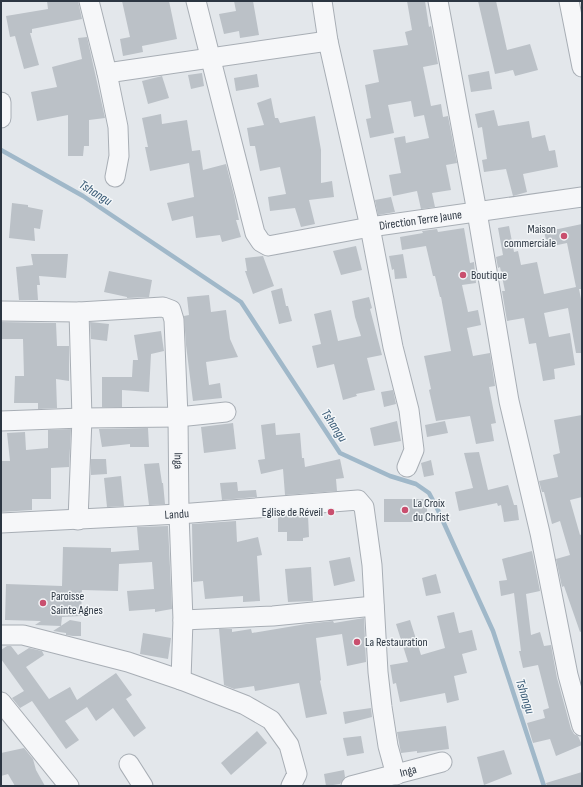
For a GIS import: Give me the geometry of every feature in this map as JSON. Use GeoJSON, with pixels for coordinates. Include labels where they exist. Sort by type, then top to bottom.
{"type":"FeatureCollection","features":[{"type":"Feature","properties":{"kind":"street"},"geometry":{"type":"LineString","coordinates":[[89,1],[107,73],[118,127],[119,156],[115,177]]}},
{"type":"Feature","properties":{"kind":"street"},"geometry":{"type":"LineString","coordinates":[[196,1],[211,58]]}},
{"type":"Feature","properties":{"kind":"street"},"geometry":{"type":"LineString","coordinates":[[322,1],[328,40],[370,227],[393,347],[409,410],[414,450],[407,467]]}},
{"type":"Feature","properties":{"kind":"street"},"geometry":{"type":"LineString","coordinates":[[438,1],[477,212],[509,401],[540,533],[568,675],[582,726]]}},
{"type":"Feature","properties":{"kind":"street"},"geometry":{"type":"LineString","coordinates":[[569,1],[582,67]]}},
{"type":"Feature","properties":{"kind":"street"},"geometry":{"type":"LineString","coordinates":[[107,73],[328,40]]}},
{"type":"Feature","properties":{"kind":"street","name":"Direction Terre Jaune"},"geometry":{"type":"LineString","coordinates":[[211,58],[255,233],[261,242],[268,246],[370,227],[582,197]]}},
{"type":"Feature","properties":{"kind":"street","name":"Inga"},"geometry":{"type":"LineString","coordinates":[[79,312],[163,307],[171,310],[174,320],[178,417],[178,514],[183,620],[181,680]]}},
{"type":"Feature","properties":{"kind":"street"},"geometry":{"type":"LineString","coordinates":[[1,310],[79,312],[82,418],[78,520]]}},
{"type":"Feature","properties":{"kind":"street"},"geometry":{"type":"LineString","coordinates":[[1,421],[178,417],[226,412]]}},
{"type":"Feature","properties":{"kind":"street","name":"Landu"},"geometry":{"type":"LineString","coordinates":[[1,523],[178,514],[358,500],[364,507],[372,565],[374,606]]}},
{"type":"Feature","properties":{"kind":"street"},"geometry":{"type":"LineString","coordinates":[[183,620],[274,616],[374,606],[378,672],[382,707],[388,746],[396,774]]}},
{"type":"Feature","properties":{"kind":"street"},"geometry":{"type":"LineString","coordinates":[[1,635],[23,635],[128,662],[181,680],[245,705],[270,720],[289,745],[297,774],[291,786]]}},
{"type":"Feature","properties":{"kind":"street"},"geometry":{"type":"LineString","coordinates":[[1,702],[69,786]]}},
{"type":"Feature","properties":{"kind":"street","name":"Inga"},"geometry":{"type":"LineString","coordinates":[[351,786],[442,762]]}},
{"type":"Feature","properties":{"kind":"street"},"geometry":{"type":"LineString","coordinates":[[129,764],[143,786]]}},
{"type":"Feature","properties":{"kind":"building"},"geometry":{"type":"Polygon","coordinates":[[[47,1],[78,1],[82,19],[32,29],[32,33],[30,33],[39,65],[24,69],[15,36],[10,37],[6,16],[48,9],[47,1]]]}},
{"type":"Feature","properties":{"kind":"building"},"geometry":{"type":"Polygon","coordinates":[[[122,1],[169,1],[177,39],[142,46],[143,52],[123,56],[120,39],[130,37],[122,1]]]}},
{"type":"Feature","properties":{"kind":"building"},"geometry":{"type":"Polygon","coordinates":[[[234,1],[253,1],[259,35],[240,38],[239,31],[224,34],[219,14],[236,11],[234,1]]]}},
{"type":"Feature","properties":{"kind":"building"},"geometry":{"type":"Polygon","coordinates":[[[407,1],[425,1],[429,27],[431,26],[438,64],[423,67],[431,106],[441,104],[443,117],[448,116],[457,163],[446,165],[451,190],[432,193],[435,207],[421,209],[417,191],[393,196],[389,175],[401,173],[394,138],[405,136],[406,143],[429,138],[424,115],[414,117],[411,101],[388,105],[394,133],[370,138],[366,119],[371,118],[365,85],[379,82],[373,50],[408,45],[405,32],[412,30],[407,1]]]}},
{"type":"Feature","properties":{"kind":"building"},"geometry":{"type":"Polygon","coordinates":[[[478,1],[496,1],[507,50],[530,44],[538,70],[515,76],[513,70],[495,74],[478,1]]]}},
{"type":"Feature","properties":{"kind":"building"},"geometry":{"type":"Polygon","coordinates":[[[87,37],[105,118],[89,120],[89,146],[84,146],[83,156],[68,156],[68,115],[37,121],[31,92],[57,87],[52,67],[82,59],[78,38],[87,37]]]}},
{"type":"Feature","properties":{"kind":"building"},"geometry":{"type":"Polygon","coordinates":[[[489,71],[492,89],[471,92],[468,75],[489,71]]]}},
{"type":"Feature","properties":{"kind":"building"},"geometry":{"type":"Polygon","coordinates":[[[202,73],[204,86],[191,89],[188,75],[202,73]]]}},
{"type":"Feature","properties":{"kind":"building"},"geometry":{"type":"Polygon","coordinates":[[[257,74],[259,87],[236,91],[234,78],[257,74]]]}},
{"type":"Feature","properties":{"kind":"building"},"geometry":{"type":"Polygon","coordinates":[[[162,76],[169,98],[148,104],[142,81],[162,76]]]}},
{"type":"Feature","properties":{"kind":"building"},"geometry":{"type":"Polygon","coordinates":[[[271,98],[275,118],[278,118],[280,123],[315,116],[321,150],[321,183],[332,181],[334,197],[309,200],[315,224],[301,227],[295,208],[270,211],[268,197],[286,194],[280,167],[260,171],[255,146],[250,146],[247,128],[264,125],[257,103],[271,98]]]}},
{"type":"Feature","properties":{"kind":"building"},"geometry":{"type":"Polygon","coordinates":[[[494,110],[498,126],[529,121],[532,138],[545,135],[549,151],[555,150],[558,167],[523,174],[527,192],[513,196],[506,169],[484,172],[482,160],[487,159],[482,127],[478,128],[475,114],[494,110]]]}},
{"type":"Feature","properties":{"kind":"building"},"geometry":{"type":"Polygon","coordinates":[[[161,114],[162,124],[187,120],[192,151],[200,150],[203,170],[226,164],[234,195],[239,220],[236,220],[241,237],[222,242],[220,235],[196,238],[193,216],[172,221],[167,203],[194,197],[189,163],[150,171],[145,147],[148,147],[142,118],[161,114]]]}},
{"type":"Feature","properties":{"kind":"building"},"geometry":{"type":"Polygon","coordinates":[[[391,197],[395,212],[378,215],[375,200],[391,197]]]}},
{"type":"Feature","properties":{"kind":"building"},"geometry":{"type":"Polygon","coordinates":[[[12,203],[28,205],[28,207],[43,210],[40,229],[34,228],[35,241],[9,238],[12,203]]]}},
{"type":"Feature","properties":{"kind":"building"},"geometry":{"type":"Polygon","coordinates":[[[582,224],[582,289],[579,289],[582,304],[582,353],[576,353],[568,308],[544,313],[549,337],[570,333],[575,365],[554,369],[555,379],[543,381],[536,343],[529,344],[524,318],[507,321],[502,291],[505,291],[500,267],[498,268],[496,257],[503,255],[498,228],[509,226],[514,252],[518,251],[521,265],[537,262],[544,294],[576,287],[567,243],[548,247],[544,232],[582,224]]]}},
{"type":"Feature","properties":{"kind":"building"},"geometry":{"type":"Polygon","coordinates":[[[464,228],[470,263],[474,262],[476,283],[462,285],[468,312],[478,310],[481,325],[467,328],[473,356],[490,353],[495,386],[489,387],[496,423],[491,424],[494,441],[476,444],[470,416],[436,421],[429,390],[431,389],[424,356],[451,351],[441,297],[435,276],[433,276],[426,246],[402,250],[400,237],[423,233],[422,231],[437,229],[438,232],[464,228]]]}},
{"type":"Feature","properties":{"kind":"building"},"geometry":{"type":"Polygon","coordinates":[[[356,246],[362,270],[341,275],[333,251],[356,246]]]}},
{"type":"Feature","properties":{"kind":"building"},"geometry":{"type":"Polygon","coordinates":[[[31,254],[68,254],[66,278],[39,276],[40,285],[37,285],[38,300],[19,300],[16,267],[33,265],[31,254]]]}},
{"type":"Feature","properties":{"kind":"building"},"geometry":{"type":"Polygon","coordinates":[[[403,254],[407,278],[395,279],[394,269],[392,270],[389,256],[403,254]]]}},
{"type":"Feature","properties":{"kind":"building"},"geometry":{"type":"Polygon","coordinates":[[[263,256],[274,286],[253,294],[245,271],[247,271],[245,258],[263,256]]]}},
{"type":"Feature","properties":{"kind":"building"},"geometry":{"type":"Polygon","coordinates":[[[109,271],[152,280],[149,297],[127,298],[104,292],[109,271]]]}},
{"type":"Feature","properties":{"kind":"building"},"geometry":{"type":"Polygon","coordinates":[[[282,288],[286,306],[288,306],[292,321],[279,324],[271,291],[282,288]]]}},
{"type":"Feature","properties":{"kind":"building"},"geometry":{"type":"Polygon","coordinates":[[[209,295],[211,312],[226,310],[230,339],[238,357],[206,362],[209,385],[220,383],[222,398],[193,401],[184,316],[189,315],[187,297],[209,295]]]}},
{"type":"Feature","properties":{"kind":"building"},"geometry":{"type":"Polygon","coordinates":[[[369,297],[372,308],[370,309],[382,355],[367,358],[375,390],[356,394],[357,396],[343,400],[334,364],[317,368],[312,346],[321,344],[314,314],[331,310],[338,341],[361,336],[352,301],[369,297]]]}},
{"type":"Feature","properties":{"kind":"building"},"geometry":{"type":"Polygon","coordinates":[[[1,322],[56,323],[57,346],[69,346],[69,381],[56,379],[57,408],[38,409],[38,403],[14,403],[15,376],[24,376],[23,339],[1,339],[1,322]]]}},
{"type":"Feature","properties":{"kind":"building"},"geometry":{"type":"Polygon","coordinates":[[[90,322],[109,324],[107,341],[91,339],[90,322]]]}},
{"type":"Feature","properties":{"kind":"building"},"geometry":{"type":"Polygon","coordinates":[[[161,331],[164,351],[151,354],[149,392],[122,390],[122,407],[102,407],[102,377],[132,377],[133,360],[138,360],[134,335],[161,331]]]}},
{"type":"Feature","properties":{"kind":"building"},"geometry":{"type":"Polygon","coordinates":[[[393,390],[396,404],[384,407],[381,392],[393,390]]]}},
{"type":"Feature","properties":{"kind":"building"},"geometry":{"type":"Polygon","coordinates":[[[582,415],[582,497],[570,500],[580,535],[582,534],[582,631],[580,632],[564,586],[562,587],[556,559],[570,555],[560,521],[552,524],[544,492],[542,492],[539,481],[558,477],[553,455],[560,453],[554,420],[582,415]]]}},
{"type":"Feature","properties":{"kind":"building"},"geometry":{"type":"Polygon","coordinates":[[[397,421],[401,441],[374,446],[370,428],[397,421]]]}},
{"type":"Feature","properties":{"kind":"building"},"geometry":{"type":"Polygon","coordinates":[[[445,421],[448,433],[427,437],[425,425],[445,421]]]}},
{"type":"Feature","properties":{"kind":"building"},"geometry":{"type":"Polygon","coordinates":[[[233,423],[236,449],[204,453],[201,427],[233,423]]]}},
{"type":"Feature","properties":{"kind":"building"},"geometry":{"type":"Polygon","coordinates":[[[275,423],[276,435],[300,433],[302,458],[304,458],[305,467],[340,459],[344,478],[336,479],[337,491],[285,495],[283,469],[261,474],[258,460],[265,459],[261,425],[275,423]]]}},
{"type":"Feature","properties":{"kind":"building"},"geometry":{"type":"Polygon","coordinates":[[[148,428],[149,447],[130,447],[130,444],[102,447],[99,429],[148,428]]]}},
{"type":"Feature","properties":{"kind":"building"},"geometry":{"type":"Polygon","coordinates":[[[71,429],[69,467],[51,468],[51,499],[32,499],[32,510],[1,512],[1,461],[10,461],[7,433],[25,432],[26,450],[48,448],[48,430],[71,429]]]}},
{"type":"Feature","properties":{"kind":"building"},"geometry":{"type":"Polygon","coordinates":[[[479,452],[488,490],[508,485],[514,505],[517,505],[519,520],[504,522],[501,505],[498,506],[497,503],[459,511],[455,492],[473,488],[464,453],[479,452]]]}},
{"type":"Feature","properties":{"kind":"building"},"geometry":{"type":"Polygon","coordinates":[[[91,459],[106,459],[107,474],[91,475],[91,459]]]}},
{"type":"Feature","properties":{"kind":"building"},"geometry":{"type":"Polygon","coordinates":[[[431,460],[434,475],[424,477],[421,463],[431,460]]]}},
{"type":"Feature","properties":{"kind":"building"},"geometry":{"type":"Polygon","coordinates":[[[159,463],[165,504],[149,505],[144,464],[159,463]]]}},
{"type":"Feature","properties":{"kind":"building"},"geometry":{"type":"Polygon","coordinates":[[[121,476],[124,506],[107,507],[104,478],[121,476]]]}},
{"type":"Feature","properties":{"kind":"building"},"geometry":{"type":"Polygon","coordinates":[[[237,482],[238,491],[256,490],[257,497],[222,500],[220,483],[237,482]]]}},
{"type":"Feature","properties":{"kind":"building","name":"La Croix du Christ"},"geometry":{"type":"Polygon","coordinates":[[[384,499],[427,499],[427,522],[384,522],[384,499]]]}},
{"type":"Feature","properties":{"kind":"building"},"geometry":{"type":"Polygon","coordinates":[[[308,515],[309,537],[303,538],[303,541],[287,541],[287,532],[278,532],[278,517],[308,515]]]}},
{"type":"Feature","properties":{"kind":"building"},"geometry":{"type":"Polygon","coordinates":[[[236,521],[237,542],[258,537],[262,555],[257,556],[260,601],[243,602],[243,596],[205,599],[203,581],[193,582],[192,524],[236,521]]]}},
{"type":"Feature","properties":{"kind":"building"},"geometry":{"type":"Polygon","coordinates":[[[168,526],[172,609],[155,612],[155,609],[129,611],[127,591],[154,589],[152,562],[119,564],[118,591],[82,590],[81,616],[62,617],[61,626],[35,625],[41,621],[5,620],[6,584],[62,586],[63,547],[111,548],[111,552],[139,550],[137,527],[168,526]]]}},
{"type":"Feature","properties":{"kind":"building"},"geometry":{"type":"Polygon","coordinates":[[[532,551],[540,591],[526,594],[531,635],[540,632],[544,646],[551,645],[557,678],[571,729],[574,734],[578,736],[582,745],[556,756],[550,739],[533,743],[527,723],[545,718],[543,710],[549,708],[538,665],[523,668],[519,651],[521,651],[514,593],[501,596],[499,581],[507,580],[502,559],[532,551]]]}},
{"type":"Feature","properties":{"kind":"building"},"geometry":{"type":"Polygon","coordinates":[[[350,557],[355,581],[334,586],[329,561],[350,557]]]}},
{"type":"Feature","properties":{"kind":"building"},"geometry":{"type":"Polygon","coordinates":[[[311,567],[313,601],[288,602],[285,569],[311,567]]]}},
{"type":"Feature","properties":{"kind":"building"},"geometry":{"type":"Polygon","coordinates":[[[436,574],[441,593],[426,596],[422,578],[436,574]]]}},
{"type":"Feature","properties":{"kind":"building"},"geometry":{"type":"Polygon","coordinates":[[[454,612],[459,633],[472,630],[477,650],[462,654],[467,673],[454,676],[459,700],[447,703],[445,693],[400,702],[396,683],[393,684],[390,665],[408,662],[396,624],[410,620],[421,655],[445,648],[437,616],[454,612]]]}},
{"type":"Feature","properties":{"kind":"building"},"geometry":{"type":"Polygon","coordinates":[[[364,618],[366,662],[347,666],[342,634],[316,638],[320,681],[327,714],[306,718],[299,683],[255,691],[254,686],[234,689],[224,685],[219,629],[232,629],[232,632],[251,629],[252,633],[306,624],[333,621],[334,623],[364,618]]]}},
{"type":"Feature","properties":{"kind":"building"},"geometry":{"type":"Polygon","coordinates":[[[70,620],[81,622],[81,636],[66,635],[66,633],[53,631],[70,620]]]}},
{"type":"Feature","properties":{"kind":"building"},"geometry":{"type":"Polygon","coordinates":[[[143,633],[171,638],[168,659],[140,654],[143,633]]]}},
{"type":"Feature","properties":{"kind":"building"},"geometry":{"type":"Polygon","coordinates":[[[7,646],[11,646],[18,655],[29,648],[42,651],[44,655],[26,667],[49,699],[70,687],[77,700],[116,673],[132,695],[126,699],[146,728],[134,737],[113,708],[96,721],[87,707],[65,721],[79,740],[66,749],[32,701],[20,708],[12,698],[24,691],[1,659],[1,650],[7,646]]]}},
{"type":"Feature","properties":{"kind":"building"},"geometry":{"type":"Polygon","coordinates":[[[371,708],[372,717],[345,724],[343,712],[371,708]]]}},
{"type":"Feature","properties":{"kind":"building"},"geometry":{"type":"Polygon","coordinates":[[[446,726],[449,749],[417,753],[417,751],[401,753],[397,732],[446,726]]]}},
{"type":"Feature","properties":{"kind":"building"},"geometry":{"type":"Polygon","coordinates":[[[257,731],[267,743],[231,775],[221,763],[257,731]]]}},
{"type":"Feature","properties":{"kind":"building"},"geometry":{"type":"Polygon","coordinates":[[[361,736],[364,753],[347,756],[343,738],[361,736]]]}},
{"type":"Feature","properties":{"kind":"building"},"geometry":{"type":"Polygon","coordinates":[[[24,748],[33,759],[36,770],[45,786],[15,786],[8,774],[1,776],[1,753],[24,748]]]}},
{"type":"Feature","properties":{"kind":"building"},"geometry":{"type":"Polygon","coordinates":[[[504,750],[512,774],[484,785],[477,757],[504,750]]]}},
{"type":"Feature","properties":{"kind":"building"},"geometry":{"type":"Polygon","coordinates":[[[344,770],[345,777],[340,784],[326,786],[324,774],[344,770]]]}},
{"type":"Feature","properties":{"kind":"building"},"geometry":{"type":"Polygon","coordinates":[[[582,772],[582,786],[547,786],[546,783],[582,772]]]}},
{"type":"Feature","properties":{"kind":"waterway","name":"Tshangu"},"geometry":{"type":"LineString","coordinates":[[1,150],[83,196],[241,302],[340,453],[390,476],[416,484],[429,493],[493,631],[544,786]]}},
{"type":"Feature","properties":{"kind":"place","name":"Maison commerciale"},"geometry":{"type":"Point","coordinates":[564,236]}},
{"type":"Feature","properties":{"kind":"place","name":"Boutique"},"geometry":{"type":"Point","coordinates":[463,275]}},
{"type":"Feature","properties":{"kind":"place","name":"La Croix du Christ"},"geometry":{"type":"Point","coordinates":[405,510]}},
{"type":"Feature","properties":{"kind":"place","name":"Eglise de Réveil"},"geometry":{"type":"Point","coordinates":[331,512]}},
{"type":"Feature","properties":{"kind":"place","name":"Paroisse Sainte Agnes"},"geometry":{"type":"Point","coordinates":[43,603]}},
{"type":"Feature","properties":{"kind":"place","name":"La Restauration"},"geometry":{"type":"Point","coordinates":[357,642]}}]}
